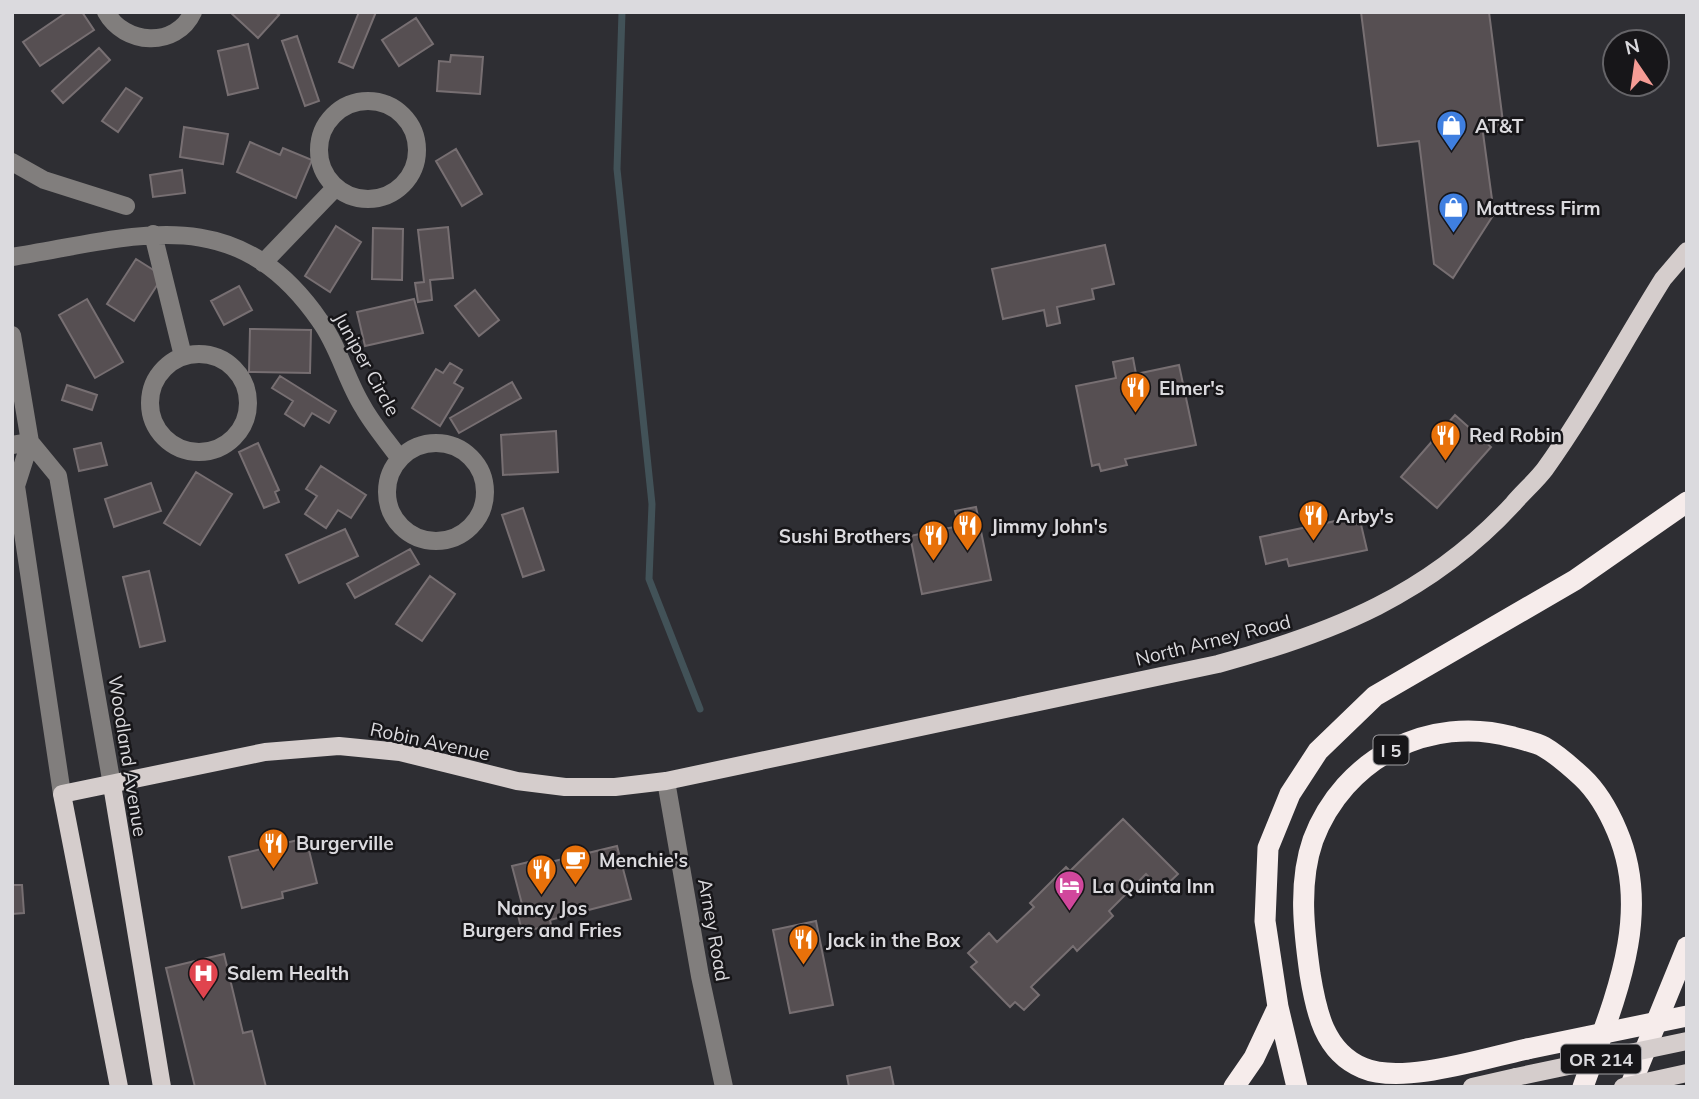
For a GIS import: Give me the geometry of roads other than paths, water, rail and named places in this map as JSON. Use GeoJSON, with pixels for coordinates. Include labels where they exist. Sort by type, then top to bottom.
{"type":"FeatureCollection","features":[{"type":"Feature","properties":{"kind":"highway","name":"I 5"},"geometry":{"type":"LineString","coordinates":[[1297,1087],[1278,1007],[1265,921],[1268,848],[1290,794],[1318,751],[1375,696],[1575,580],[1687,502]]}},
{"type":"Feature","properties":{"kind":"highway","name":"I 5"},"geometry":{"type":"LineString","coordinates":[[1583,1087],[1620,981],[1630,939],[1630,876],[1624,848],[1608,810],[1588,782],[1542,745],[1492,732],[1465,729],[1440,732],[1408,740],[1382,754],[1350,780],[1326,814],[1313,841],[1303,905],[1316,1015],[1327,1037],[1344,1057],[1362,1068],[1403,1075],[1527,1049],[1687,1016]]}},
{"type":"Feature","properties":{"kind":"highway"},"geometry":{"type":"LineString","coordinates":[[1630,1087],[1687,947]]}},
{"type":"Feature","properties":{"kind":"highway"},"geometry":{"type":"LineString","coordinates":[[1234,1087],[1254,1058],[1278,1007]]}},
{"type":"Feature","properties":{"kind":"main road","name":"North Arney Road"},"geometry":{"type":"LineString","coordinates":[[666,781],[1218,664],[1291,645],[1377,608],[1441,569],[1493,525],[1544,470],[1663,279],[1687,251]]}},
{"type":"Feature","properties":{"kind":"main road","name":"Robin Avenue"},"geometry":{"type":"LineString","coordinates":[[62,794],[265,752],[339,746],[400,752],[517,781],[565,787],[615,787],[666,781]]}},
{"type":"Feature","properties":{"kind":"main road","name":"Woodland Avenue"},"geometry":{"type":"LineString","coordinates":[[112,785],[162,1087]]}},
{"type":"Feature","properties":{"kind":"main road","name":"Woodland Avenue"},"geometry":{"type":"LineString","coordinates":[[62,794],[120,1087]]}},
{"type":"Feature","properties":{"kind":"main road","name":"OR 214"},"geometry":{"type":"LineString","coordinates":[[1472,1087],[1687,1041]]}},
{"type":"Feature","properties":{"kind":"main road","name":"OR 214"},"geometry":{"type":"LineString","coordinates":[[1623,1087],[1687,1073]]}},
{"type":"Feature","properties":{"kind":"street"},"geometry":{"type":"LineString","coordinates":[[106,12],[122,32],[144,39],[163,38],[178,31],[192,12]]}},
{"type":"Feature","properties":{"kind":"street"},"geometry":{"type":"LineString","coordinates":[[365,101],[384,104],[400,112],[412,128],[417,142],[416,160],[408,178],[397,190],[382,197],[363,199],[336,187],[326,174],[320,158],[322,132],[330,119],[345,107],[365,101]]}},
{"type":"Feature","properties":{"kind":"street"},"geometry":{"type":"LineString","coordinates":[[12,162],[44,180],[126,206]]}},
{"type":"Feature","properties":{"kind":"street"},"geometry":{"type":"LineString","coordinates":[[263,263],[336,187]]}},
{"type":"Feature","properties":{"kind":"street"},"geometry":{"type":"LineString","coordinates":[[153,234],[183,356]]}},
{"type":"Feature","properties":{"kind":"street","name":"Juniper Circle"},"geometry":{"type":"LineString","coordinates":[[12,257],[153,234],[205,236],[241,248],[263,263],[304,300],[321,322],[363,408],[400,459]]}},
{"type":"Feature","properties":{"kind":"street","name":"Woodland Avenue"},"geometry":{"type":"LineString","coordinates":[[12,335],[21,443],[16,486],[62,794]]}},
{"type":"Feature","properties":{"kind":"street"},"geometry":{"type":"LineString","coordinates":[[183,356],[215,356],[230,365],[243,381],[248,394],[247,413],[239,431],[213,450],[193,451],[167,440],[156,427],[151,411],[153,385],[161,372],[183,356]]}},
{"type":"Feature","properties":{"kind":"street","name":"Woodland Avenue"},"geometry":{"type":"LineString","coordinates":[[21,443],[58,476],[112,785]]}},
{"type":"Feature","properties":{"kind":"street"},"geometry":{"type":"LineString","coordinates":[[433,443],[453,446],[468,454],[481,471],[485,484],[484,503],[477,521],[465,533],[450,540],[431,541],[404,530],[394,517],[388,500],[390,475],[400,459],[413,449],[433,443]]}},
{"type":"Feature","properties":{"kind":"street","name":"Arney Road"},"geometry":{"type":"LineString","coordinates":[[666,781],[700,976],[724,1087]]}},
{"type":"Feature","properties":{"kind":"waterway"},"geometry":{"type":"LineString","coordinates":[[622,12],[617,169],[652,504],[649,579],[700,709]]}},
{"type":"Feature","properties":{"kind":"place","name":"AT&T"},"geometry":{"type":"Point","coordinates":[1452,153]}},
{"type":"Feature","properties":{"kind":"place","name":"Mattress Firm"},"geometry":{"type":"Point","coordinates":[1453,235]}},
{"type":"Feature","properties":{"kind":"place","name":"Elmer's"},"geometry":{"type":"Point","coordinates":[1136,415]}},
{"type":"Feature","properties":{"kind":"place","name":"Red Robin"},"geometry":{"type":"Point","coordinates":[1446,462]}},
{"type":"Feature","properties":{"kind":"place","name":"Arby's"},"geometry":{"type":"Point","coordinates":[1313,543]}},
{"type":"Feature","properties":{"kind":"place","name":"Jimmy John's"},"geometry":{"type":"Point","coordinates":[968,553]}},
{"type":"Feature","properties":{"kind":"place","name":"Sushi Brothers"},"geometry":{"type":"Point","coordinates":[934,563]}},
{"type":"Feature","properties":{"kind":"place","name":"Burgerville"},"geometry":{"type":"Point","coordinates":[273,870]}},
{"type":"Feature","properties":{"kind":"place","name":"Menchie's"},"geometry":{"type":"Point","coordinates":[576,887]}},
{"type":"Feature","properties":{"kind":"place","name":"Nancy Jos Burgers and Fries"},"geometry":{"type":"Point","coordinates":[542,896]}},
{"type":"Feature","properties":{"kind":"place","name":"La Quinta Inn"},"geometry":{"type":"Point","coordinates":[1069,913]}},
{"type":"Feature","properties":{"kind":"place","name":"Jack in the Box"},"geometry":{"type":"Point","coordinates":[803,967]}},
{"type":"Feature","properties":{"kind":"place","name":"Salem Health"},"geometry":{"type":"Point","coordinates":[204,1000]}}]}
